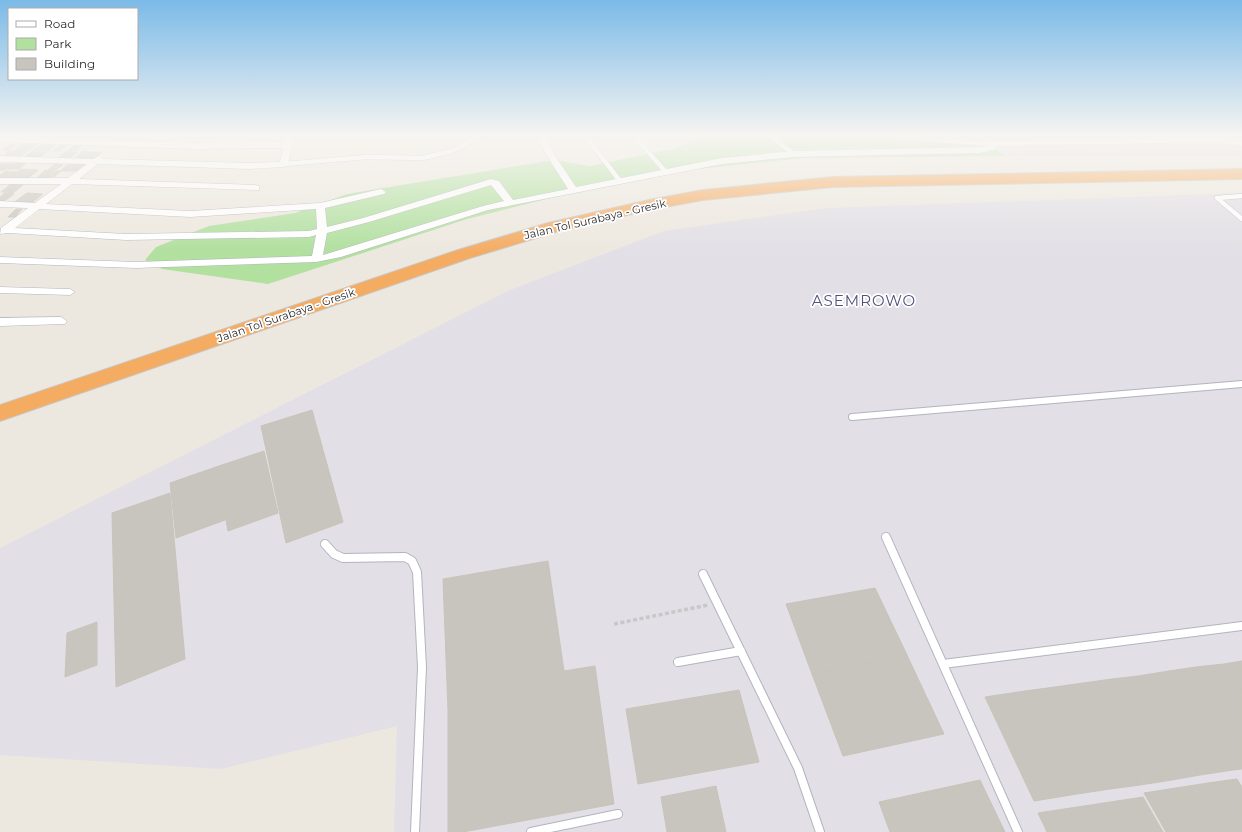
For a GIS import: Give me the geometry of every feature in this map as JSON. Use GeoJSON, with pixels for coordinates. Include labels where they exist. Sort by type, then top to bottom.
{"type":"FeatureCollection","features":[{"type":"Feature","properties":{"kind":"highway","name":"Jalan Tol Surabaya - Gresik"},"geometry":{"type":"LineString","coordinates":[[0,400],[507,229],[595,206],[689,187],[741,179],[798,175]]}},
{"type":"Feature","properties":{"kind":"highway","name":"Jalan Tol Surabaya - Gresik"},"geometry":{"type":"LineString","coordinates":[[0,413],[464,254],[554,227],[649,205],[703,195],[833,182],[1200,175]]}},
{"type":"Feature","properties":{"kind":"street"},"geometry":{"type":"LineString","coordinates":[[2,232],[80,175]]}},
{"type":"Feature","properties":{"kind":"street"},"geometry":{"type":"LineString","coordinates":[[563,175],[573,190]]}},
{"type":"Feature","properties":{"kind":"street"},"geometry":{"type":"LineString","coordinates":[[0,260],[139,265],[316,259],[337,255],[486,208],[646,175]]}},
{"type":"Feature","properties":{"kind":"street"},"geometry":{"type":"LineString","coordinates":[[0,181],[72,181],[256,188]]}},
{"type":"Feature","properties":{"kind":"street"},"geometry":{"type":"LineString","coordinates":[[2,232],[126,237],[310,234],[323,232],[484,183],[496,183],[511,204]]}},
{"type":"Feature","properties":{"kind":"street"},"geometry":{"type":"LineString","coordinates":[[0,204],[190,214],[320,206],[381,192]]}},
{"type":"Feature","properties":{"kind":"street"},"geometry":{"type":"LineString","coordinates":[[316,259],[322,244],[323,232],[320,206]]}},
{"type":"Feature","properties":{"kind":"street"},"geometry":{"type":"LineString","coordinates":[[0,290],[70,292]]}},
{"type":"Feature","properties":{"kind":"street"},"geometry":{"type":"LineString","coordinates":[[0,322],[61,321]]}},
{"type":"Feature","properties":{"kind":"lane"},"geometry":{"type":"LineString","coordinates":[[616,175],[620,180]]}},
{"type":"Feature","properties":{"kind":"lane"},"geometry":{"type":"LineString","coordinates":[[1242,196],[1217,198],[1242,219]]}},
{"type":"Feature","properties":{"kind":"lane"},"geometry":{"type":"LineString","coordinates":[[852,417],[1242,384]]}},
{"type":"Feature","properties":{"kind":"lane"},"geometry":{"type":"LineString","coordinates":[[886,537],[1018,832]]}},
{"type":"Feature","properties":{"kind":"lane"},"geometry":{"type":"LineString","coordinates":[[325,544],[334,554],[343,558],[405,557],[412,561],[417,572],[422,667],[415,832]]}},
{"type":"Feature","properties":{"kind":"lane"},"geometry":{"type":"LineString","coordinates":[[704,574],[798,768],[820,832]]}},
{"type":"Feature","properties":{"kind":"lane"},"geometry":{"type":"LineString","coordinates":[[943,664],[1242,626]]}},
{"type":"Feature","properties":{"kind":"lane"},"geometry":{"type":"LineString","coordinates":[[678,662],[741,651]]}},
{"type":"Feature","properties":{"kind":"lane"},"geometry":{"type":"LineString","coordinates":[[531,832],[618,814]]}},
{"type":"Feature","properties":{"kind":"path"},"geometry":{"type":"LineString","coordinates":[[614,624],[718,603]]}},
{"type":"Feature","properties":{"kind":"shaded area"},"geometry":{"type":"Polygon","coordinates":[[[1242,193],[1242,832],[394,832],[397,726],[221,769],[0,755],[0,548],[510,290],[664,231],[826,208],[1242,193]]]}},
{"type":"Feature","properties":{"kind":"green space"},"geometry":{"type":"Polygon","coordinates":[[[464,175],[659,175],[582,190],[467,219],[268,284],[162,269],[145,260],[156,247],[209,226],[295,213],[347,194],[464,175]]]}},
{"type":"Feature","properties":{"kind":"building"},"geometry":{"type":"Polygon","coordinates":[[[0,175],[14,175],[6,181],[0,180],[0,175]]]}},
{"type":"Feature","properties":{"kind":"building"},"geometry":{"type":"Polygon","coordinates":[[[13,175],[32,175],[26,180],[8,179],[13,175]]]}},
{"type":"Feature","properties":{"kind":"building"},"geometry":{"type":"Polygon","coordinates":[[[40,175],[50,175],[45,179],[36,179],[40,175]]]}},
{"type":"Feature","properties":{"kind":"building"},"geometry":{"type":"Polygon","coordinates":[[[51,175],[57,175],[54,177],[48,177],[51,175]]]}},
{"type":"Feature","properties":{"kind":"building"},"geometry":{"type":"Polygon","coordinates":[[[11,184],[16,185],[6,192],[1,192],[11,184]]]}},
{"type":"Feature","properties":{"kind":"building"},"geometry":{"type":"Polygon","coordinates":[[[16,185],[23,185],[13,193],[6,192],[16,185]]]}},
{"type":"Feature","properties":{"kind":"building"},"geometry":{"type":"Polygon","coordinates":[[[5,193],[14,194],[3,202],[0,202],[0,197],[5,193]]]}},
{"type":"Feature","properties":{"kind":"building"},"geometry":{"type":"Polygon","coordinates":[[[27,193],[43,194],[29,205],[13,203],[27,193]]]}},
{"type":"Feature","properties":{"kind":"building"},"geometry":{"type":"Polygon","coordinates":[[[16,209],[22,209],[15,217],[8,217],[16,209]]]}},
{"type":"Feature","properties":{"kind":"building"},"geometry":{"type":"Polygon","coordinates":[[[312,410],[343,522],[286,543],[261,426],[312,410]]]}},
{"type":"Feature","properties":{"kind":"building"},"geometry":{"type":"Polygon","coordinates":[[[264,451],[278,513],[228,531],[216,467],[264,451]]]}},
{"type":"Feature","properties":{"kind":"building"},"geometry":{"type":"Polygon","coordinates":[[[216,467],[225,520],[176,538],[170,483],[216,467]]]}},
{"type":"Feature","properties":{"kind":"building"},"geometry":{"type":"Polygon","coordinates":[[[170,493],[185,659],[116,687],[112,513],[170,493]]]}},
{"type":"Feature","properties":{"kind":"building"},"geometry":{"type":"Polygon","coordinates":[[[548,561],[564,671],[595,666],[614,804],[463,832],[448,832],[448,710],[443,579],[548,561]]]}},
{"type":"Feature","properties":{"kind":"building"},"geometry":{"type":"Polygon","coordinates":[[[875,588],[907,655],[812,674],[786,604],[875,588]]]}},
{"type":"Feature","properties":{"kind":"building"},"geometry":{"type":"Polygon","coordinates":[[[97,622],[97,665],[65,677],[67,633],[97,622]]]}},
{"type":"Feature","properties":{"kind":"building"},"geometry":{"type":"Polygon","coordinates":[[[907,655],[944,734],[843,756],[812,674],[907,655]]]}},
{"type":"Feature","properties":{"kind":"building"},"geometry":{"type":"Polygon","coordinates":[[[1242,661],[1242,690],[1224,664],[1242,661]]]}},
{"type":"Feature","properties":{"kind":"building"},"geometry":{"type":"Polygon","coordinates":[[[1224,664],[1242,690],[1242,735],[1196,667],[1224,664]]]}},
{"type":"Feature","properties":{"kind":"building"},"geometry":{"type":"Polygon","coordinates":[[[1196,667],[1242,735],[1242,769],[1233,770],[1169,671],[1196,667]]]}},
{"type":"Feature","properties":{"kind":"building"},"geometry":{"type":"Polygon","coordinates":[[[1169,671],[1233,770],[1200,775],[1138,676],[1169,671]]]}},
{"type":"Feature","properties":{"kind":"building"},"geometry":{"type":"Polygon","coordinates":[[[1138,676],[1200,775],[1172,780],[1112,679],[1138,676]]]}},
{"type":"Feature","properties":{"kind":"building"},"geometry":{"type":"Polygon","coordinates":[[[1112,679],[1172,780],[1140,785],[1083,683],[1112,679]]]}},
{"type":"Feature","properties":{"kind":"building"},"geometry":{"type":"Polygon","coordinates":[[[1083,683],[1140,785],[1110,789],[1055,687],[1083,683]]]}},
{"type":"Feature","properties":{"kind":"building"},"geometry":{"type":"Polygon","coordinates":[[[1055,687],[1110,789],[1077,794],[1025,691],[1055,687]]]}},
{"type":"Feature","properties":{"kind":"building"},"geometry":{"type":"Polygon","coordinates":[[[739,690],[759,762],[638,784],[626,709],[739,690]]]}},
{"type":"Feature","properties":{"kind":"building"},"geometry":{"type":"Polygon","coordinates":[[[1025,691],[1077,794],[1034,801],[985,697],[1025,691]]]}},
{"type":"Feature","properties":{"kind":"building"},"geometry":{"type":"Polygon","coordinates":[[[1237,779],[1242,787],[1242,832],[1238,832],[1208,783],[1237,779]]]}},
{"type":"Feature","properties":{"kind":"building"},"geometry":{"type":"Polygon","coordinates":[[[980,780],[1005,832],[890,832],[879,802],[980,780]]]}},
{"type":"Feature","properties":{"kind":"building"},"geometry":{"type":"Polygon","coordinates":[[[1208,783],[1238,832],[1201,832],[1176,788],[1208,783]]]}},
{"type":"Feature","properties":{"kind":"building"},"geometry":{"type":"Polygon","coordinates":[[[716,786],[726,832],[667,832],[661,797],[716,786]]]}},
{"type":"Feature","properties":{"kind":"building"},"geometry":{"type":"Polygon","coordinates":[[[1176,788],[1201,832],[1166,832],[1144,793],[1176,788]]]}},
{"type":"Feature","properties":{"kind":"building"},"geometry":{"type":"Polygon","coordinates":[[[1143,797],[1163,832],[1047,832],[1038,813],[1143,797]]]}},
{"type":"Feature","properties":{"kind":"district","name":"ASEMROWO"},"geometry":{"type":"Point","coordinates":[864,301]}}]}
